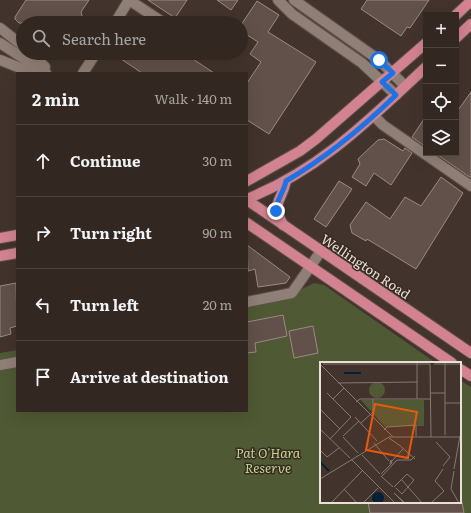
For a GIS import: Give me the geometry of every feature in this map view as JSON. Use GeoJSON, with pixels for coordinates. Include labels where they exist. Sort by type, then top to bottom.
{"type":"FeatureCollection","features":[{"type":"Feature","properties":{"kind":"main road"},"geometry":{"type":"LineString","coordinates":[[459,12],[471,1]]}},
{"type":"Feature","properties":{"kind":"main road"},"geometry":{"type":"LineString","coordinates":[[459,35],[471,24]]}},
{"type":"Feature","properties":{"kind":"main road"},"geometry":{"type":"LineString","coordinates":[[248,180],[268,170],[316,139],[423,46]]}},
{"type":"Feature","properties":{"kind":"main road"},"geometry":{"type":"LineString","coordinates":[[248,200],[316,164],[374,116],[423,69]]}},
{"type":"Feature","properties":{"kind":"main road"},"geometry":{"type":"LineString","coordinates":[[248,171],[268,170]]}},
{"type":"Feature","properties":{"kind":"main road"},"geometry":{"type":"LineString","coordinates":[[283,225],[276,211],[276,203],[284,190],[286,181]]}},
{"type":"Feature","properties":{"kind":"main road","name":"Wellington Road"},"geometry":{"type":"LineString","coordinates":[[248,201],[471,353]]}},
{"type":"Feature","properties":{"kind":"main road"},"geometry":{"type":"LineString","coordinates":[[248,224],[451,362]]}},
{"type":"Feature","properties":{"kind":"main road"},"geometry":{"type":"LineString","coordinates":[[0,238],[16,235]]}},
{"type":"Feature","properties":{"kind":"main road"},"geometry":{"type":"LineString","coordinates":[[0,256],[16,253]]}},
{"type":"Feature","properties":{"kind":"main road"},"geometry":{"type":"LineString","coordinates":[[461,370],[471,376]]}},
{"type":"Feature","properties":{"kind":"street"},"geometry":{"type":"LineString","coordinates":[[119,16],[129,0],[153,16]]}},
{"type":"Feature","properties":{"kind":"street"},"geometry":{"type":"LineString","coordinates":[[278,0],[292,14],[362,63],[396,95]]}},
{"type":"Feature","properties":{"kind":"street"},"geometry":{"type":"LineString","coordinates":[[294,0],[379,60],[406,86]]}},
{"type":"Feature","properties":{"kind":"street"},"geometry":{"type":"LineString","coordinates":[[0,28],[16,41]]}},
{"type":"Feature","properties":{"kind":"street"},"geometry":{"type":"LineString","coordinates":[[0,43],[16,53]]}},
{"type":"Feature","properties":{"kind":"street"},"geometry":{"type":"LineString","coordinates":[[0,60],[30,72]]}},
{"type":"Feature","properties":{"kind":"street"},"geometry":{"type":"LineString","coordinates":[[27,60],[45,72]]}},
{"type":"Feature","properties":{"kind":"street"},"geometry":{"type":"LineString","coordinates":[[38,60],[51,72]]}},
{"type":"Feature","properties":{"kind":"street"},"geometry":{"type":"LineString","coordinates":[[84,72],[91,60]]}},
{"type":"Feature","properties":{"kind":"street"},"geometry":{"type":"LineString","coordinates":[[374,116],[383,125],[471,186]]}},
{"type":"Feature","properties":{"kind":"street"},"geometry":{"type":"LineString","coordinates":[[248,302],[292,293],[320,251]]}},
{"type":"Feature","properties":{"kind":"street"},"geometry":{"type":"LineString","coordinates":[[0,365],[16,362]]}},
{"type":"Feature","properties":{"kind":"green space","name":"Pat O'Hara Reserve"},"geometry":{"type":"Polygon","coordinates":[[[314,283],[324,285],[435,362],[320,362],[320,503],[461,503],[461,381],[471,387],[471,513],[0,513],[0,353],[16,350],[16,412],[248,412],[248,304],[290,295],[314,283]]]}},
{"type":"Feature","properties":{"kind":"building"},"geometry":{"type":"Polygon","coordinates":[[[26,0],[89,0],[81,12],[82,16],[16,16],[16,20],[15,17],[26,0]]]}},
{"type":"Feature","properties":{"kind":"building"},"geometry":{"type":"Polygon","coordinates":[[[148,0],[187,0],[176,16],[172,16],[148,0]]]}},
{"type":"Feature","properties":{"kind":"building"},"geometry":{"type":"Polygon","coordinates":[[[217,0],[238,0],[231,10],[217,0]]]}},
{"type":"Feature","properties":{"kind":"building"},"geometry":{"type":"Polygon","coordinates":[[[367,0],[429,0],[410,28],[407,27],[401,36],[361,9],[367,0]]]}},
{"type":"Feature","properties":{"kind":"building"},"geometry":{"type":"Polygon","coordinates":[[[257,1],[279,15],[268,32],[316,62],[269,134],[248,121],[248,82],[261,62],[250,54],[258,42],[248,36],[247,16],[257,1]]]}},
{"type":"Feature","properties":{"kind":"building"},"geometry":{"type":"Polygon","coordinates":[[[122,60],[194,60],[212,72],[140,72],[122,60]]]}},
{"type":"Feature","properties":{"kind":"building"},"geometry":{"type":"Polygon","coordinates":[[[471,92],[471,178],[439,156],[459,156],[459,109],[471,92]]]}},
{"type":"Feature","properties":{"kind":"building"},"geometry":{"type":"Polygon","coordinates":[[[423,120],[423,145],[412,137],[423,120]]]}},
{"type":"Feature","properties":{"kind":"building"},"geometry":{"type":"Polygon","coordinates":[[[384,139],[403,151],[405,148],[412,153],[391,185],[374,173],[366,186],[352,177],[360,164],[358,159],[378,140],[384,139]]]}},
{"type":"Feature","properties":{"kind":"building"},"geometry":{"type":"Polygon","coordinates":[[[441,177],[463,193],[416,269],[367,239],[366,241],[352,233],[350,225],[366,202],[390,219],[405,197],[421,206],[441,177]]]}},
{"type":"Feature","properties":{"kind":"building"},"geometry":{"type":"Polygon","coordinates":[[[339,181],[352,189],[326,227],[314,219],[339,181]]]}},
{"type":"Feature","properties":{"kind":"building"},"geometry":{"type":"Polygon","coordinates":[[[248,246],[290,277],[286,283],[258,287],[255,269],[248,271],[248,246]]]}},
{"type":"Feature","properties":{"kind":"building"},"geometry":{"type":"Polygon","coordinates":[[[16,283],[16,326],[10,328],[11,334],[0,337],[0,286],[16,283]]]}},
{"type":"Feature","properties":{"kind":"building"},"geometry":{"type":"Polygon","coordinates":[[[283,315],[287,336],[255,343],[256,352],[248,353],[248,322],[283,315]]]}},
{"type":"Feature","properties":{"kind":"building"},"geometry":{"type":"Polygon","coordinates":[[[313,326],[318,353],[294,358],[289,331],[313,326]]]}},
{"type":"Feature","properties":{"kind":"building"},"geometry":{"type":"Polygon","coordinates":[[[462,502],[464,513],[370,513],[368,503],[462,502]]]}},
{"type":"Feature","properties":{"kind":"route"},"geometry":{"type":"LineString","coordinates":[[276,211],[276,203],[284,190],[286,181],[316,164],[374,116],[396,95],[382,82],[393,73],[379,60]]}}]}
